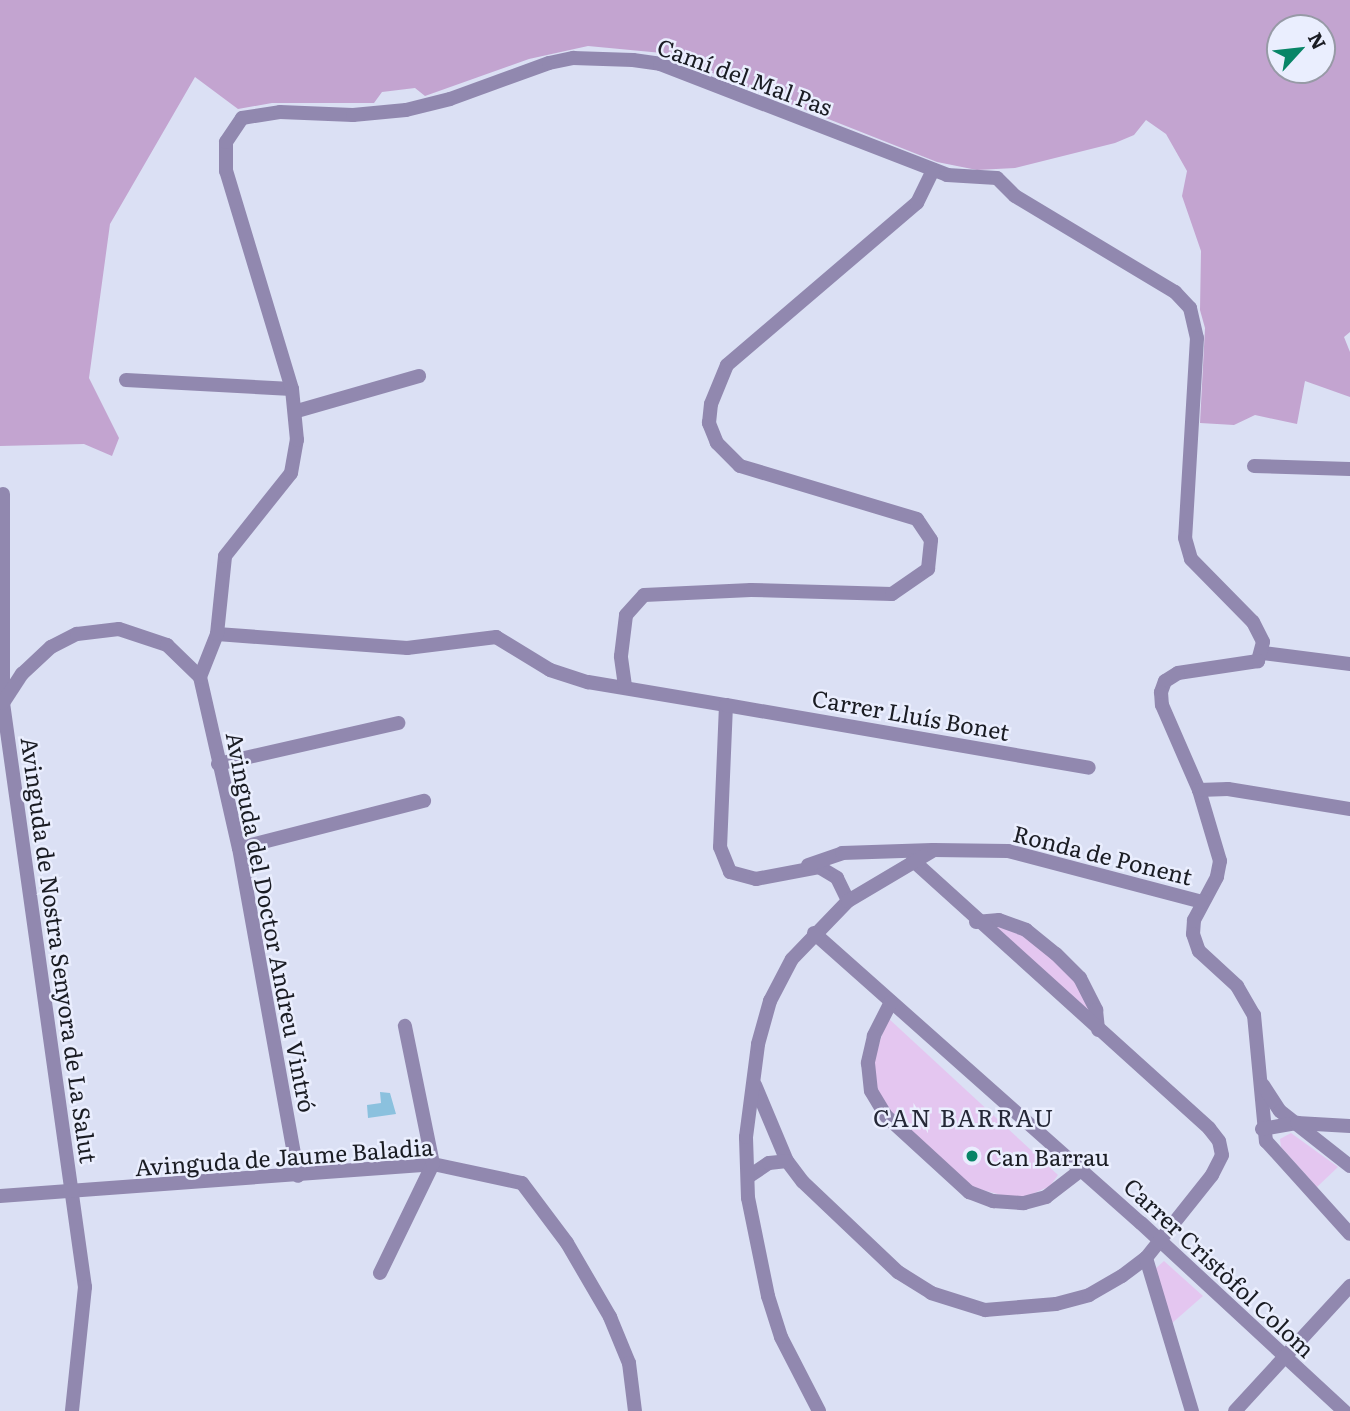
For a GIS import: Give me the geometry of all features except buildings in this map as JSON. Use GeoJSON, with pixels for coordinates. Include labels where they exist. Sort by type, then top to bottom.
{"type":"FeatureCollection","features":[{"type":"Feature","properties":{"kind":"street","name":"Camí del Mal Pas"},"geometry":{"type":"LineString","coordinates":[[200,677],[217,634],[225,556],[292,473],[297,411],[226,171],[226,142],[242,118],[280,112],[354,115],[406,110],[450,99],[549,63],[573,58],[633,60],[660,64],[933,170],[975,178],[997,178],[1015,196],[1175,292],[1190,308],[1197,338],[1185,538],[1191,559],[1204,576],[1252,622],[1263,642],[1263,653]]}},
{"type":"Feature","properties":{"kind":"street"},"geometry":{"type":"LineString","coordinates":[[625,686],[621,656],[626,615],[645,595],[751,590],[892,594],[928,569],[931,540],[917,519],[740,466],[716,443],[709,424],[711,404],[727,365],[917,203],[933,170]]}},
{"type":"Feature","properties":{"kind":"street"},"geometry":{"type":"LineString","coordinates":[[297,411],[419,376]]}},
{"type":"Feature","properties":{"kind":"street"},"geometry":{"type":"LineString","coordinates":[[126,380],[292,389]]}},
{"type":"Feature","properties":{"kind":"street"},"geometry":{"type":"LineString","coordinates":[[1254,466],[1350,469]]}},
{"type":"Feature","properties":{"kind":"street","name":"Avinguda de Nostra Senyora de La Salut"},"geometry":{"type":"LineString","coordinates":[[4,494],[3,703],[85,1287],[72,1411]]}},
{"type":"Feature","properties":{"kind":"street"},"geometry":{"type":"LineString","coordinates":[[3,703],[22,674],[51,647],[88,632],[119,629],[167,645],[200,677]]}},
{"type":"Feature","properties":{"kind":"street","name":"Carrer Lluís Bonet"},"geometry":{"type":"LineString","coordinates":[[217,634],[407,648],[496,637],[550,670],[587,682],[625,686],[1089,768]]}},
{"type":"Feature","properties":{"kind":"street"},"geometry":{"type":"LineString","coordinates":[[1350,664],[1263,653],[1250,664],[1188,671],[1166,681],[1162,705],[1199,790],[1220,861],[1217,877],[1194,920],[1196,943],[1248,999],[1254,1015],[1261,1081],[1262,1129],[1278,1156],[1350,1234]]}},
{"type":"Feature","properties":{"kind":"street","name":"Avinguda del Doctor Andreu Vintró"},"geometry":{"type":"LineString","coordinates":[[200,677],[239,848],[298,1176]]}},
{"type":"Feature","properties":{"kind":"street"},"geometry":{"type":"LineString","coordinates":[[726,705],[720,846],[730,872],[756,879],[798,869],[842,853],[934,850]]}},
{"type":"Feature","properties":{"kind":"street"},"geometry":{"type":"LineString","coordinates":[[218,764],[398,723]]}},
{"type":"Feature","properties":{"kind":"street"},"geometry":{"type":"LineString","coordinates":[[1199,790],[1228,789],[1350,809]]}},
{"type":"Feature","properties":{"kind":"street"},"geometry":{"type":"LineString","coordinates":[[239,848],[424,801]]}},
{"type":"Feature","properties":{"kind":"street","name":"Ronda de Ponent"},"geometry":{"type":"LineString","coordinates":[[819,1411],[781,1337],[768,1296],[748,1198],[746,1137],[755,1085],[758,1044],[770,1001],[792,959],[814,933],[848,901],[934,850],[1008,851],[1202,902]]}},
{"type":"Feature","properties":{"kind":"street"},"geometry":{"type":"LineString","coordinates":[[755,1085],[787,1161],[898,1272],[931,1293],[967,1306],[1014,1310],[1089,1296],[1146,1258],[1158,1239],[1212,1175],[1222,1155],[1219,1141],[976,922],[913,861]]}},
{"type":"Feature","properties":{"kind":"street"},"geometry":{"type":"LineString","coordinates":[[798,869],[819,867],[837,878],[848,901]]}},
{"type":"Feature","properties":{"kind":"street"},"geometry":{"type":"LineString","coordinates":[[976,922],[999,920],[1026,930],[1056,954],[1080,978],[1097,1010],[1098,1030]]}},
{"type":"Feature","properties":{"kind":"street","name":"Carrer Cristòfol Colom"},"geometry":{"type":"LineString","coordinates":[[814,933],[1158,1239],[1344,1411]]}},
{"type":"Feature","properties":{"kind":"street"},"geometry":{"type":"LineString","coordinates":[[891,1002],[874,1036],[868,1063],[871,1091],[886,1116],[969,1192],[993,1201],[1024,1203],[1046,1197],[1081,1170]]}},
{"type":"Feature","properties":{"kind":"street"},"geometry":{"type":"LineString","coordinates":[[380,1273],[433,1164],[405,1026]]}},
{"type":"Feature","properties":{"kind":"street"},"geometry":{"type":"LineString","coordinates":[[1261,1081],[1269,1101],[1350,1166]]}},
{"type":"Feature","properties":{"kind":"street"},"geometry":{"type":"LineString","coordinates":[[1262,1129],[1297,1123],[1350,1126]]}},
{"type":"Feature","properties":{"kind":"street"},"geometry":{"type":"LineString","coordinates":[[748,1177],[769,1163],[787,1161]]}},
{"type":"Feature","properties":{"kind":"street","name":"Avinguda de Jaume Baladia"},"geometry":{"type":"LineString","coordinates":[[0,1196],[72,1194],[433,1164],[522,1184],[567,1242],[610,1317],[629,1363],[635,1411]]}},
{"type":"Feature","properties":{"kind":"street"},"geometry":{"type":"LineString","coordinates":[[1146,1258],[1192,1411]]}},
{"type":"Feature","properties":{"kind":"street"},"geometry":{"type":"LineString","coordinates":[[1235,1411],[1350,1286]]}},
{"type":"Feature","properties":{"kind":"shaded area"},"geometry":{"type":"Polygon","coordinates":[[[0,0],[1350,0],[1350,332],[1344,337],[1350,352],[1350,397],[1305,381],[1297,424],[1255,415],[1234,425],[1200,423],[1205,328],[1200,310],[1201,251],[1182,196],[1187,171],[1166,134],[1146,120],[1134,135],[1115,143],[1015,168],[977,170],[937,162],[662,53],[588,46],[529,59],[425,96],[415,88],[382,92],[374,103],[272,103],[238,109],[195,77],[110,224],[89,378],[119,438],[112,456],[84,444],[0,446],[0,0]]]}},
{"type":"Feature","properties":{"kind":"shaded area"},"geometry":{"type":"Polygon","coordinates":[[[982,921],[1026,931],[1079,979],[1097,1027],[982,921]]]}},
{"type":"Feature","properties":{"kind":"shaded area"},"geometry":{"type":"Polygon","coordinates":[[[888,1018],[1058,1175],[1050,1186],[1019,1200],[972,1187],[889,1111],[876,1088],[873,1061],[888,1018]]]}},
{"type":"Feature","properties":{"kind":"shaded area"},"geometry":{"type":"Polygon","coordinates":[[[1291,1133],[1338,1167],[1317,1187],[1281,1147],[1280,1139],[1291,1133]]]}},
{"type":"Feature","properties":{"kind":"shaded area"},"geometry":{"type":"Polygon","coordinates":[[[1164,1261],[1203,1296],[1171,1324],[1155,1269],[1164,1261]]]}},
{"type":"Feature","properties":{"kind":"water"},"geometry":{"type":"Polygon","coordinates":[[[380,1092],[390,1093],[396,1114],[368,1118],[367,1105],[381,1103],[380,1092]]]}},
{"type":"Feature","properties":{"kind":"place","name":"Can Barrau"},"geometry":{"type":"Point","coordinates":[972,1156]}},
{"type":"Feature","properties":{"kind":"district","name":"CAN BARRAU"},"geometry":{"type":"Point","coordinates":[964,1117]}}]}
